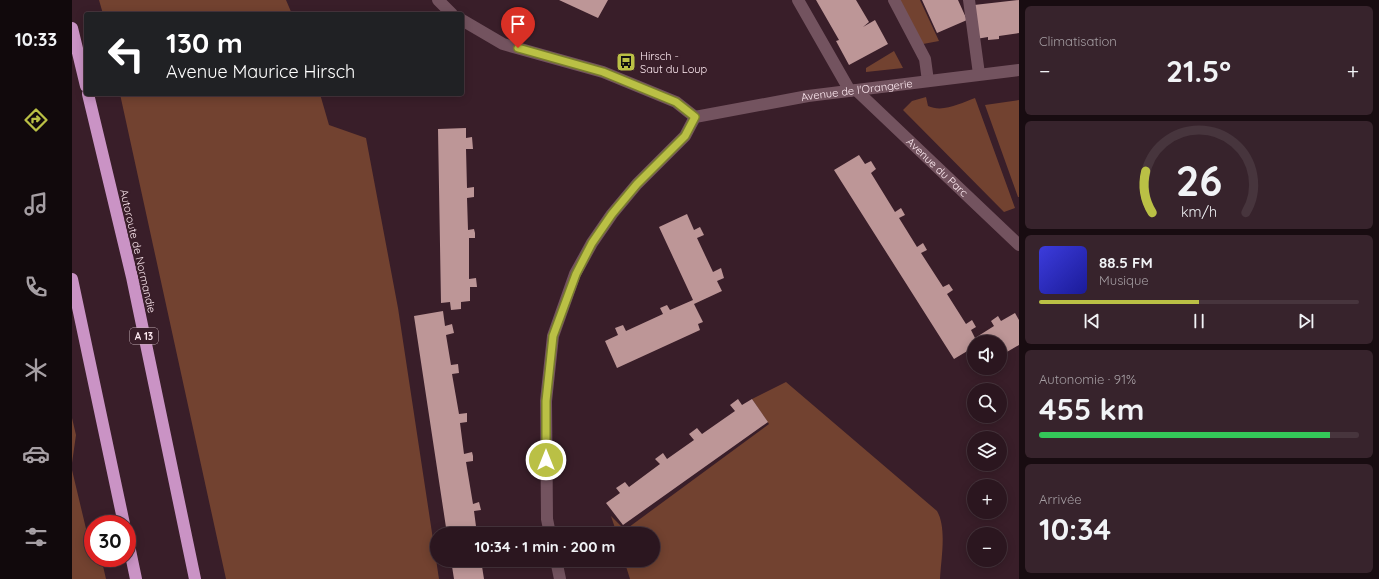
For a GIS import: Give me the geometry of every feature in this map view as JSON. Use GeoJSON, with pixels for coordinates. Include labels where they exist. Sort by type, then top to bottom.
{"type":"FeatureCollection","features":[{"type":"Feature","properties":{"kind":"highway"},"geometry":{"type":"LineString","coordinates":[[72,28],[84,78]]}},
{"type":"Feature","properties":{"kind":"highway","name":"Autoroute de Normandie"},"geometry":{"type":"LineString","coordinates":[[88,96],[134,285],[195,579]]}},
{"type":"Feature","properties":{"kind":"highway"},"geometry":{"type":"LineString","coordinates":[[72,279],[122,515]]}},
{"type":"Feature","properties":{"kind":"highway"},"geometry":{"type":"LineString","coordinates":[[133,567],[136,579]]}},
{"type":"Feature","properties":{"kind":"street"},"geometry":{"type":"LineString","coordinates":[[438,0],[450,12]]}},
{"type":"Feature","properties":{"kind":"street","name":"Avenue du Parc"},"geometry":{"type":"LineString","coordinates":[[798,0],[853,90],[1019,245]]}},
{"type":"Feature","properties":{"kind":"street"},"geometry":{"type":"LineString","coordinates":[[894,0],[925,59],[928,81]]}},
{"type":"Feature","properties":{"kind":"street"},"geometry":{"type":"LineString","coordinates":[[968,0],[979,74]]}},
{"type":"Feature","properties":{"kind":"street"},"geometry":{"type":"LineString","coordinates":[[464,21],[503,44],[603,72],[676,102],[695,117],[685,136],[637,184],[612,214],[592,243],[576,274],[553,336],[546,401],[547,519],[549,527]]}},
{"type":"Feature","properties":{"kind":"street","name":"Avenue de l'Orangerie"},"geometry":{"type":"LineString","coordinates":[[695,117],[808,96],[1019,70]]}},
{"type":"Feature","properties":{"kind":"street"},"geometry":{"type":"LineString","coordinates":[[557,567],[560,579]]}},
{"type":"Feature","properties":{"kind":"shaded area"},"geometry":{"type":"Polygon","coordinates":[[[99,0],[286,0],[291,12],[102,12],[99,0]]]}},
{"type":"Feature","properties":{"kind":"shaded area"},"geometry":{"type":"Polygon","coordinates":[[[899,0],[920,0],[939,41],[923,44],[899,0]]]}},
{"type":"Feature","properties":{"kind":"shaded area"},"geometry":{"type":"Polygon","coordinates":[[[894,51],[903,68],[866,72],[866,68],[894,51]]]}},
{"type":"Feature","properties":{"kind":"shaded area"},"geometry":{"type":"Polygon","coordinates":[[[120,96],[321,96],[329,125],[366,138],[398,308],[431,527],[430,567],[437,567],[439,579],[226,579],[120,96]]]}},
{"type":"Feature","properties":{"kind":"shaded area"},"geometry":{"type":"Polygon","coordinates":[[[926,97],[928,106],[934,108],[946,108],[975,98],[1015,208],[1004,212],[903,110],[912,101],[926,97]]]}},
{"type":"Feature","properties":{"kind":"shaded area"},"geometry":{"type":"Polygon","coordinates":[[[1019,100],[1019,197],[1018,197],[985,105],[1019,100]]]}},
{"type":"Feature","properties":{"kind":"shaded area"},"geometry":{"type":"Polygon","coordinates":[[[786,382],[937,511],[942,526],[943,535],[940,579],[630,579],[626,567],[660,567],[660,527],[629,527],[769,424],[752,399],[786,382]]]}},
{"type":"Feature","properties":{"kind":"shaded area"},"geometry":{"type":"Polygon","coordinates":[[[72,418],[76,435],[72,463],[72,418]]]}},
{"type":"Feature","properties":{"kind":"shaded area"},"geometry":{"type":"Polygon","coordinates":[[[72,470],[84,520],[84,567],[103,567],[106,579],[72,579],[72,470]]]}},
{"type":"Feature","properties":{"kind":"shaded area"},"geometry":{"type":"Polygon","coordinates":[[[611,516],[622,527],[615,527],[611,516]]]}},
{"type":"Feature","properties":{"kind":"building"},"geometry":{"type":"Polygon","coordinates":[[[559,0],[608,0],[598,18],[559,0]]]}},
{"type":"Feature","properties":{"kind":"building"},"geometry":{"type":"Polygon","coordinates":[[[816,0],[856,0],[869,22],[863,27],[875,20],[888,44],[849,65],[836,41],[839,40],[816,0]]]}},
{"type":"Feature","properties":{"kind":"building"},"geometry":{"type":"Polygon","coordinates":[[[922,0],[958,0],[967,20],[937,33],[922,0]]]}},
{"type":"Feature","properties":{"kind":"building"},"geometry":{"type":"Polygon","coordinates":[[[1019,0],[1019,33],[999,36],[999,39],[988,40],[988,37],[976,39],[974,5],[1019,0]]]}},
{"type":"Feature","properties":{"kind":"building"},"geometry":{"type":"Polygon","coordinates":[[[466,128],[466,138],[472,137],[473,149],[466,149],[467,188],[474,187],[474,197],[467,198],[468,230],[474,229],[475,233],[475,238],[469,238],[469,279],[476,278],[477,287],[470,287],[470,301],[461,302],[461,309],[451,310],[450,302],[441,303],[438,129],[466,128]]]}},
{"type":"Feature","properties":{"kind":"building"},"geometry":{"type":"Polygon","coordinates":[[[859,155],[865,164],[871,161],[876,169],[871,173],[895,212],[901,208],[905,215],[899,218],[917,247],[923,243],[927,250],[921,253],[943,287],[949,284],[953,290],[947,294],[966,324],[972,320],[976,327],[971,330],[974,335],[967,335],[967,351],[954,359],[834,170],[859,155]]]}},
{"type":"Feature","properties":{"kind":"building"},"geometry":{"type":"Polygon","coordinates":[[[687,214],[694,230],[700,227],[704,235],[697,238],[713,272],[721,268],[724,278],[717,281],[722,291],[694,304],[703,322],[698,324],[700,330],[617,368],[605,341],[618,335],[615,328],[623,325],[626,331],[663,314],[660,308],[667,305],[670,310],[693,300],[659,227],[687,214]]]}},
{"type":"Feature","properties":{"kind":"building"},"geometry":{"type":"Polygon","coordinates":[[[443,311],[445,326],[452,324],[454,333],[446,335],[451,365],[458,364],[459,373],[452,374],[459,414],[467,413],[467,422],[460,423],[464,454],[472,452],[473,456],[473,461],[466,462],[473,504],[479,502],[481,510],[474,511],[476,527],[446,527],[414,316],[443,311]]]}},
{"type":"Feature","properties":{"kind":"building"},"geometry":{"type":"Polygon","coordinates":[[[1015,313],[1019,320],[1019,345],[1007,352],[1007,335],[980,335],[994,326],[991,321],[998,316],[1001,321],[1015,313]]]}},
{"type":"Feature","properties":{"kind":"building"},"geometry":{"type":"Polygon","coordinates":[[[738,399],[742,405],[752,399],[768,422],[623,525],[606,503],[620,493],[616,488],[625,482],[629,487],[660,464],[655,459],[663,453],[667,459],[694,440],[689,434],[697,428],[702,434],[735,411],[730,405],[738,399]]]}},
{"type":"Feature","properties":{"kind":"building"},"geometry":{"type":"Polygon","coordinates":[[[452,567],[482,567],[484,579],[454,579],[452,567]]]}},
{"type":"Feature","properties":{"kind":"place","name":"Hirsch - Saut du Loup"},"geometry":{"type":"Point","coordinates":[626,62]}},
{"type":"Feature","properties":{"kind":"route"},"geometry":{"type":"LineString","coordinates":[[518,48],[603,72],[676,102],[695,117],[685,136],[637,184],[612,214],[592,243],[576,274],[553,336],[546,401],[546,460]]}}]}
